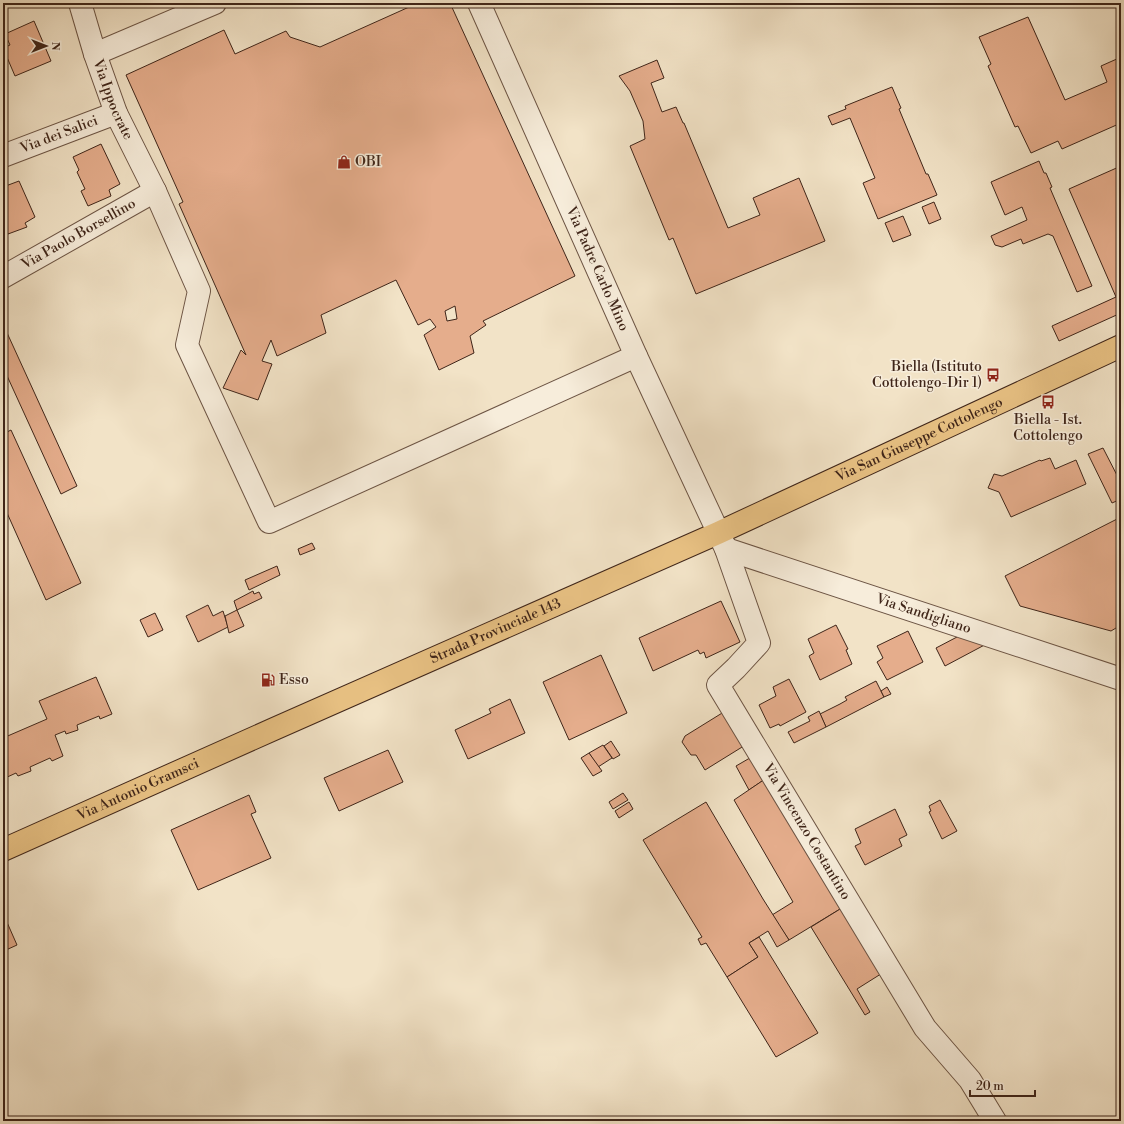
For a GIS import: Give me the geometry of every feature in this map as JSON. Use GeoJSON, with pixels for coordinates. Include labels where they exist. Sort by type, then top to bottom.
{"type":"FeatureCollection","features":[{"type":"Feature","properties":{"kind":"main road","name":"Via San Giuseppe Cottolengo"},"geometry":{"type":"LineString","coordinates":[[722,541],[1121,346]]}},
{"type":"Feature","properties":{"kind":"main road","name":"Strada Provinciale 143"},"geometry":{"type":"LineString","coordinates":[[274,728],[722,541]]}},
{"type":"Feature","properties":{"kind":"main road","name":"Via Antonio Gramsci"},"geometry":{"type":"LineString","coordinates":[[3,850],[274,728]]}},
{"type":"Feature","properties":{"kind":"street","name":"Via Ippocrate"},"geometry":{"type":"LineString","coordinates":[[80,3],[95,54],[116,113],[155,192],[199,290],[187,345],[269,522],[636,356]]}},
{"type":"Feature","properties":{"kind":"street"},"geometry":{"type":"LineString","coordinates":[[95,54],[215,3]]}},
{"type":"Feature","properties":{"kind":"street","name":"Via Padre Carlo Mino"},"geometry":{"type":"LineString","coordinates":[[478,3],[636,356],[722,541]]}},
{"type":"Feature","properties":{"kind":"street","name":"Via dei Salici"},"geometry":{"type":"LineString","coordinates":[[3,156],[116,113]]}},
{"type":"Feature","properties":{"kind":"street","name":"Via Paolo Borsellino"},"geometry":{"type":"LineString","coordinates":[[3,277],[155,192]]}},
{"type":"Feature","properties":{"kind":"street","name":"Via Sandigliano"},"geometry":{"type":"LineString","coordinates":[[722,541],[1121,679]]}},
{"type":"Feature","properties":{"kind":"street","name":"Via Vincenzo Costantino"},"geometry":{"type":"LineString","coordinates":[[722,541],[759,643],[718,686],[925,1028],[970,1080],[995,1121]]}},
{"type":"Feature","properties":{"kind":"building","name":"OBI"},"geometry":{"type":"Polygon","coordinates":[[[418,3],[450,3],[575,276],[483,321],[486,325],[470,336],[474,353],[439,370],[424,335],[436,327],[430,319],[418,325],[396,280],[321,315],[326,333],[277,356],[271,340],[262,361],[272,364],[258,400],[223,388],[241,350],[246,355],[179,204],[183,202],[126,75],[224,30],[235,54],[286,31],[290,37],[320,47],[418,3]],[[455,306],[445,311],[447,321],[457,319],[455,306]]]}},
{"type":"Feature","properties":{"kind":"building"},"geometry":{"type":"Polygon","coordinates":[[[1028,17],[1065,100],[1107,82],[1101,66],[1119,58],[1121,59],[1121,123],[1062,149],[1058,141],[1031,153],[1018,126],[1015,127],[988,66],[991,64],[979,37],[1028,17]]]}},
{"type":"Feature","properties":{"kind":"building"},"geometry":{"type":"Polygon","coordinates":[[[34,21],[51,61],[15,76],[3,48],[10,45],[5,34],[34,21]]]}},
{"type":"Feature","properties":{"kind":"building"},"geometry":{"type":"Polygon","coordinates":[[[657,60],[664,78],[651,83],[662,112],[676,107],[728,228],[760,215],[753,198],[799,178],[825,241],[696,294],[673,238],[669,240],[630,146],[645,139],[643,121],[630,91],[619,76],[657,60]]]}},
{"type":"Feature","properties":{"kind":"building"},"geometry":{"type":"Polygon","coordinates":[[[892,87],[901,108],[899,109],[926,174],[928,174],[937,195],[878,219],[863,183],[875,178],[850,118],[832,125],[828,116],[846,109],[845,106],[892,87]]]}},
{"type":"Feature","properties":{"kind":"building"},"geometry":{"type":"Polygon","coordinates":[[[101,144],[120,184],[109,190],[111,196],[88,206],[81,191],[85,189],[77,172],[79,170],[73,157],[101,144]]]}},
{"type":"Feature","properties":{"kind":"building"},"geometry":{"type":"Polygon","coordinates":[[[1039,161],[1052,187],[1050,188],[1092,286],[1077,292],[1053,236],[1048,234],[1023,244],[1021,239],[1002,247],[995,245],[991,236],[1027,220],[1022,207],[1005,215],[991,182],[1039,161]]]}},
{"type":"Feature","properties":{"kind":"building"},"geometry":{"type":"Polygon","coordinates":[[[1121,166],[1121,313],[1059,341],[1052,326],[1116,297],[1069,189],[1121,166]]]}},
{"type":"Feature","properties":{"kind":"building"},"geometry":{"type":"Polygon","coordinates":[[[19,181],[35,217],[25,223],[27,227],[8,234],[3,221],[3,187],[19,181]]]}},
{"type":"Feature","properties":{"kind":"building"},"geometry":{"type":"Polygon","coordinates":[[[934,202],[941,219],[929,224],[922,207],[934,202]]]}},
{"type":"Feature","properties":{"kind":"building"},"geometry":{"type":"Polygon","coordinates":[[[903,216],[911,235],[893,242],[885,223],[903,216]]]}},
{"type":"Feature","properties":{"kind":"building"},"geometry":{"type":"Polygon","coordinates":[[[3,324],[77,486],[61,494],[3,367],[3,324]]]}},
{"type":"Feature","properties":{"kind":"building"},"geometry":{"type":"Polygon","coordinates":[[[11,430],[81,583],[46,600],[3,504],[3,434],[11,430]]]}},
{"type":"Feature","properties":{"kind":"building"},"geometry":{"type":"Polygon","coordinates":[[[1103,448],[1121,483],[1121,499],[1112,503],[1088,454],[1103,448]]]}},
{"type":"Feature","properties":{"kind":"building"},"geometry":{"type":"Polygon","coordinates":[[[1050,458],[1055,469],[1076,460],[1086,484],[1011,517],[999,492],[988,488],[994,474],[1002,476],[1040,460],[1050,458]]]}},
{"type":"Feature","properties":{"kind":"building"},"geometry":{"type":"Polygon","coordinates":[[[1121,517],[1121,625],[1111,631],[1020,606],[1005,576],[1121,517]]]}},
{"type":"Feature","properties":{"kind":"building"},"geometry":{"type":"Polygon","coordinates":[[[312,543],[315,549],[300,555],[298,549],[312,543]]]}},
{"type":"Feature","properties":{"kind":"building"},"geometry":{"type":"Polygon","coordinates":[[[277,566],[280,575],[249,590],[245,580],[277,566]]]}},
{"type":"Feature","properties":{"kind":"building"},"geometry":{"type":"Polygon","coordinates":[[[253,591],[254,594],[259,592],[262,598],[237,610],[234,601],[253,591]]]}},
{"type":"Feature","properties":{"kind":"building"},"geometry":{"type":"Polygon","coordinates":[[[721,601],[740,642],[706,658],[704,652],[700,654],[698,650],[653,671],[639,638],[721,601]]]}},
{"type":"Feature","properties":{"kind":"building"},"geometry":{"type":"Polygon","coordinates":[[[208,605],[213,616],[223,611],[228,627],[198,642],[186,616],[208,605]]]}},
{"type":"Feature","properties":{"kind":"building"},"geometry":{"type":"Polygon","coordinates":[[[237,610],[244,626],[229,633],[225,616],[237,610]]]}},
{"type":"Feature","properties":{"kind":"building"},"geometry":{"type":"Polygon","coordinates":[[[155,613],[163,630],[148,637],[140,620],[155,613]]]}},
{"type":"Feature","properties":{"kind":"building"},"geometry":{"type":"Polygon","coordinates":[[[836,625],[848,649],[846,650],[852,664],[820,680],[809,656],[814,653],[808,639],[836,625]]]}},
{"type":"Feature","properties":{"kind":"building"},"geometry":{"type":"Polygon","coordinates":[[[956,630],[992,641],[945,666],[936,648],[957,637],[956,630]]]}},
{"type":"Feature","properties":{"kind":"building"},"geometry":{"type":"Polygon","coordinates":[[[908,631],[923,662],[887,680],[877,662],[883,658],[877,646],[908,631]]]}},
{"type":"Feature","properties":{"kind":"building"},"geometry":{"type":"Polygon","coordinates":[[[601,655],[627,713],[569,740],[543,682],[601,655]]]}},
{"type":"Feature","properties":{"kind":"building"},"geometry":{"type":"Polygon","coordinates":[[[96,677],[112,714],[100,719],[99,716],[77,725],[78,730],[66,734],[65,731],[55,735],[63,756],[52,761],[50,758],[30,767],[31,771],[18,776],[16,773],[3,779],[3,738],[47,719],[39,701],[96,677]]]}},
{"type":"Feature","properties":{"kind":"building"},"geometry":{"type":"Polygon","coordinates":[[[789,679],[806,712],[780,726],[779,724],[770,728],[759,705],[776,696],[773,687],[789,679]]]}},
{"type":"Feature","properties":{"kind":"building"},"geometry":{"type":"Polygon","coordinates":[[[876,681],[884,697],[826,727],[820,714],[847,700],[845,697],[876,681]]]}},
{"type":"Feature","properties":{"kind":"building"},"geometry":{"type":"Polygon","coordinates":[[[887,687],[891,694],[884,697],[881,691],[887,687]]]}},
{"type":"Feature","properties":{"kind":"building"},"geometry":{"type":"Polygon","coordinates":[[[510,699],[525,733],[468,759],[455,730],[491,713],[489,709],[510,699]]]}},
{"type":"Feature","properties":{"kind":"building"},"geometry":{"type":"Polygon","coordinates":[[[727,710],[747,744],[705,770],[696,755],[691,755],[682,742],[685,736],[727,710]]]}},
{"type":"Feature","properties":{"kind":"building"},"geometry":{"type":"Polygon","coordinates":[[[819,711],[826,727],[794,743],[788,732],[810,721],[808,717],[819,711]]]}},
{"type":"Feature","properties":{"kind":"building"},"geometry":{"type":"Polygon","coordinates":[[[611,741],[620,755],[613,759],[604,746],[611,741]]]}},
{"type":"Feature","properties":{"kind":"building"},"geometry":{"type":"Polygon","coordinates":[[[603,745],[612,758],[598,767],[589,753],[603,745]]]}},
{"type":"Feature","properties":{"kind":"building"},"geometry":{"type":"Polygon","coordinates":[[[388,750],[403,782],[339,811],[324,778],[388,750]]]}},
{"type":"Feature","properties":{"kind":"building"},"geometry":{"type":"Polygon","coordinates":[[[589,753],[602,771],[593,776],[581,758],[589,753]]]}},
{"type":"Feature","properties":{"kind":"building"},"geometry":{"type":"Polygon","coordinates":[[[755,755],[768,777],[749,790],[736,766],[755,755]]]}},
{"type":"Feature","properties":{"kind":"building"},"geometry":{"type":"Polygon","coordinates":[[[768,777],[845,906],[789,940],[772,915],[793,902],[734,800],[768,777]]]}},
{"type":"Feature","properties":{"kind":"building"},"geometry":{"type":"Polygon","coordinates":[[[623,793],[628,800],[613,809],[609,802],[623,793]]]}},
{"type":"Feature","properties":{"kind":"building"},"geometry":{"type":"Polygon","coordinates":[[[249,795],[256,812],[251,814],[271,858],[198,890],[171,830],[249,795]]]}},
{"type":"Feature","properties":{"kind":"building"},"geometry":{"type":"Polygon","coordinates":[[[940,800],[957,831],[942,839],[929,812],[931,811],[929,806],[940,800]]]}},
{"type":"Feature","properties":{"kind":"building"},"geometry":{"type":"Polygon","coordinates":[[[629,802],[633,809],[619,818],[615,811],[629,802]]]}},
{"type":"Feature","properties":{"kind":"building"},"geometry":{"type":"Polygon","coordinates":[[[706,802],[789,940],[777,947],[768,931],[749,943],[758,957],[727,977],[706,943],[701,945],[698,939],[702,937],[643,840],[706,802]]]}},
{"type":"Feature","properties":{"kind":"building"},"geometry":{"type":"Polygon","coordinates":[[[895,809],[907,835],[899,839],[902,846],[865,865],[855,846],[861,843],[855,829],[895,809]]]}},
{"type":"Feature","properties":{"kind":"building"},"geometry":{"type":"Polygon","coordinates":[[[845,906],[884,972],[857,989],[870,1012],[865,1015],[811,927],[845,906]]]}},
{"type":"Feature","properties":{"kind":"building"},"geometry":{"type":"Polygon","coordinates":[[[6,920],[17,945],[6,950],[3,945],[3,921],[6,920]]]}},
{"type":"Feature","properties":{"kind":"building"},"geometry":{"type":"Polygon","coordinates":[[[759,937],[818,1033],[776,1057],[727,977],[758,957],[749,943],[759,937]]]}},
{"type":"Feature","properties":{"kind":"place","name":"OBI"},"geometry":{"type":"Point","coordinates":[344,162]}},
{"type":"Feature","properties":{"kind":"place","name":"Biella (Istituto Cottolengo-Dir 1)"},"geometry":{"type":"Point","coordinates":[993,375]}},
{"type":"Feature","properties":{"kind":"place","name":"Biella - Ist. Cottolengo"},"geometry":{"type":"Point","coordinates":[1048,402]}},
{"type":"Feature","properties":{"kind":"place","name":"Esso"},"geometry":{"type":"Point","coordinates":[268,680]}}]}
